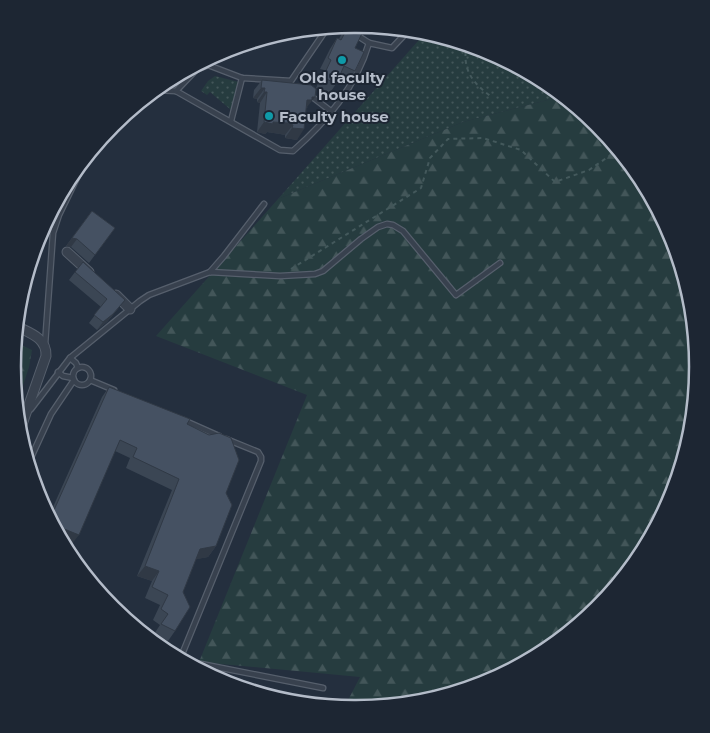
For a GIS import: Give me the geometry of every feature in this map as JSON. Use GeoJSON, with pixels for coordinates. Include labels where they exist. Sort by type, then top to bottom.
{"type":"FeatureCollection","features":[{"type":"Feature","properties":{"kind":"street"},"geometry":{"type":"LineString","coordinates":[[67,252],[95,277]]}},
{"type":"Feature","properties":{"kind":"street"},"geometry":{"type":"LineString","coordinates":[[109,290],[130,309]]}},
{"type":"Feature","properties":{"kind":"street"},"geometry":{"type":"LineString","coordinates":[[23,329],[33,334],[45,345],[46,356],[25,416]]}},
{"type":"Feature","properties":{"kind":"lane"},"geometry":{"type":"LineString","coordinates":[[354,33],[369,43],[392,48],[403,37]]}},
{"type":"Feature","properties":{"kind":"lane"},"geometry":{"type":"LineString","coordinates":[[291,81],[323,34]]}},
{"type":"Feature","properties":{"kind":"lane"},"geometry":{"type":"LineString","coordinates":[[168,91],[176,91],[280,150],[289,151],[302,142],[332,112],[363,63],[369,43]]}},
{"type":"Feature","properties":{"kind":"lane"},"geometry":{"type":"LineString","coordinates":[[210,66],[242,78],[291,81],[298,86]]}},
{"type":"Feature","properties":{"kind":"lane"},"geometry":{"type":"LineString","coordinates":[[176,91],[191,76]]}},
{"type":"Feature","properties":{"kind":"lane"},"geometry":{"type":"LineString","coordinates":[[231,121],[242,78]]}},
{"type":"Feature","properties":{"kind":"lane"},"geometry":{"type":"LineString","coordinates":[[305,92],[332,112]]}},
{"type":"Feature","properties":{"kind":"lane"},"geometry":{"type":"LineString","coordinates":[[210,272],[264,204]]}},
{"type":"Feature","properties":{"kind":"lane"},"geometry":{"type":"LineString","coordinates":[[45,345],[52,233],[60,211]]}},
{"type":"Feature","properties":{"kind":"lane"},"geometry":{"type":"LineString","coordinates":[[25,416],[70,358],[130,309],[149,295],[210,272],[280,276],[309,275],[323,271],[361,238],[378,227],[387,224],[403,231],[456,295],[500,263]]}},
{"type":"Feature","properties":{"kind":"lane"},"geometry":{"type":"LineString","coordinates":[[70,358],[76,363],[78,368]]}},
{"type":"Feature","properties":{"kind":"lane"},"geometry":{"type":"LineString","coordinates":[[33,453],[51,414],[73,379],[74,372],[78,368],[83,367],[88,370],[90,380],[86,384],[80,385],[73,379],[63,376],[58,372]]}},
{"type":"Feature","properties":{"kind":"lane"},"geometry":{"type":"LineString","coordinates":[[90,380],[116,391]]}},
{"type":"Feature","properties":{"kind":"lane"},"geometry":{"type":"LineString","coordinates":[[178,418],[258,452],[261,457],[182,652]]}},
{"type":"Feature","properties":{"kind":"lane"},"geometry":{"type":"LineString","coordinates":[[204,665],[323,688]]}},
{"type":"Feature","properties":{"kind":"path"},"geometry":{"type":"LineString","coordinates":[[465,51],[466,67],[478,88],[492,97]]}},
{"type":"Feature","properties":{"kind":"path"},"geometry":{"type":"LineString","coordinates":[[280,276],[422,188],[430,158],[448,139],[483,138],[521,150],[556,182],[589,170],[612,154]]}},
{"type":"Feature","properties":{"kind":"green space"},"geometry":{"type":"Polygon","coordinates":[[[420,39],[462,50],[483,58],[522,77],[553,99],[463,122],[278,199],[420,39]]]}},
{"type":"Feature","properties":{"kind":"green space"},"geometry":{"type":"Polygon","coordinates":[[[215,76],[239,82],[231,110],[210,92],[207,95],[201,91],[208,81],[215,76]]]}},
{"type":"Feature","properties":{"kind":"green space"},"geometry":{"type":"Polygon","coordinates":[[[553,99],[575,116],[606,146],[633,181],[654,219],[671,259],[682,301],[686,323],[689,367],[686,410],[677,453],[671,474],[654,514],[633,552],[620,570],[606,587],[575,617],[522,656],[462,683],[420,694],[377,700],[348,700],[360,677],[199,662],[307,395],[156,336],[278,199],[463,122],[553,99]]]}},
{"type":"Feature","properties":{"kind":"green space"},"geometry":{"type":"Polygon","coordinates":[[[22,345],[32,350],[22,388],[22,345]]]}},
{"type":"Feature","properties":{"kind":"building","name":"Old faculty house"},"geometry":{"type":"Polygon","coordinates":[[[345,33],[362,33],[355,48],[364,52],[355,71],[344,66],[336,84],[323,77],[331,60],[328,58],[337,38],[341,40],[345,33]]]}},
{"type":"Feature","properties":{"kind":"building"},"geometry":{"type":"Polygon","coordinates":[[[262,80],[311,85],[316,89],[315,97],[312,97],[312,100],[307,100],[304,129],[292,128],[293,125],[288,123],[273,122],[273,124],[264,122],[267,92],[264,92],[265,88],[261,88],[262,80]]]}},
{"type":"Feature","properties":{"kind":"building"},"geometry":{"type":"Polygon","coordinates":[[[92,211],[115,228],[95,255],[77,239],[72,238],[92,211]]]}},
{"type":"Feature","properties":{"kind":"building"},"geometry":{"type":"Polygon","coordinates":[[[83,262],[125,300],[103,322],[94,315],[107,299],[75,272],[83,262]]]}},
{"type":"Feature","properties":{"kind":"building"},"geometry":{"type":"Polygon","coordinates":[[[109,387],[190,419],[187,424],[209,435],[219,433],[231,438],[239,460],[226,493],[232,505],[216,546],[200,549],[183,592],[190,607],[175,631],[161,624],[168,614],[161,609],[168,595],[152,587],[159,571],[145,566],[179,479],[133,457],[137,448],[120,440],[79,535],[64,529],[54,510],[109,387]]]}},
{"type":"Feature","properties":{"kind":"place","name":"Old faculty house"},"geometry":{"type":"Point","coordinates":[342,60]}},
{"type":"Feature","properties":{"kind":"place","name":"Faculty house"},"geometry":{"type":"Point","coordinates":[269,116]}}]}
